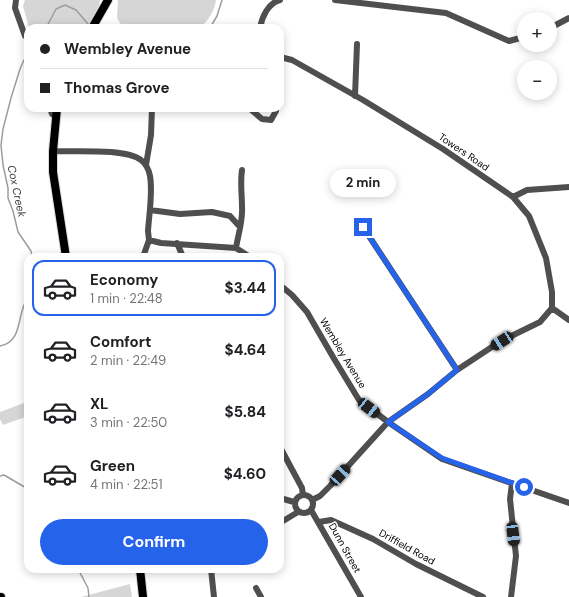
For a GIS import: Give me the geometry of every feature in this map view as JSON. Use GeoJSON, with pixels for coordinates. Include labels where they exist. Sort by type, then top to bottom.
{"type":"FeatureCollection","features":[{"type":"Feature","properties":{"kind":"main road"},"geometry":{"type":"LineString","coordinates":[[95,24],[108,0]]}},
{"type":"Feature","properties":{"kind":"main road"},"geometry":{"type":"LineString","coordinates":[[56,112],[53,172],[65,253]]}},
{"type":"Feature","properties":{"kind":"main road"},"geometry":{"type":"LineString","coordinates":[[140,573],[143,597]]}},
{"type":"Feature","properties":{"kind":"street"},"geometry":{"type":"LineString","coordinates":[[16,0],[15,8],[24,29]]}},
{"type":"Feature","properties":{"kind":"street"},"geometry":{"type":"LineString","coordinates":[[261,24],[265,11],[280,0]]}},
{"type":"Feature","properties":{"kind":"street"},"geometry":{"type":"LineString","coordinates":[[335,0],[446,13],[509,41],[517,39]]}},
{"type":"Feature","properties":{"kind":"street"},"geometry":{"type":"LineString","coordinates":[[557,24],[569,18]]}},
{"type":"Feature","properties":{"kind":"street"},"geometry":{"type":"LineString","coordinates":[[355,96],[357,44]]}},
{"type":"Feature","properties":{"kind":"street","name":"Towers Road"},"geometry":{"type":"LineString","coordinates":[[284,58],[292,60],[355,96],[443,149],[513,197],[529,216],[546,258],[552,292],[552,308]]}},
{"type":"Feature","properties":{"kind":"street"},"geometry":{"type":"LineString","coordinates":[[144,253],[149,240],[150,177],[146,165],[151,135],[152,112]]}},
{"type":"Feature","properties":{"kind":"street"},"geometry":{"type":"LineString","coordinates":[[254,112],[262,119],[271,120],[275,112]]}},
{"type":"Feature","properties":{"kind":"street"},"geometry":{"type":"LineString","coordinates":[[53,151],[116,153],[131,156],[140,160],[146,165]]}},
{"type":"Feature","properties":{"kind":"street"},"geometry":{"type":"LineString","coordinates":[[236,248],[242,209],[240,181],[242,170]]}},
{"type":"Feature","properties":{"kind":"street"},"geometry":{"type":"LineString","coordinates":[[513,197],[527,190],[569,187]]}},
{"type":"Feature","properties":{"kind":"street"},"geometry":{"type":"LineString","coordinates":[[150,210],[180,214],[212,212],[230,216],[240,227]]}},
{"type":"Feature","properties":{"kind":"street"},"geometry":{"type":"LineString","coordinates":[[363,227],[457,370]]}},
{"type":"Feature","properties":{"kind":"street"},"geometry":{"type":"LineString","coordinates":[[149,240],[161,243],[236,248],[244,253]]}},
{"type":"Feature","properties":{"kind":"street"},"geometry":{"type":"LineString","coordinates":[[177,243],[181,253]]}},
{"type":"Feature","properties":{"kind":"street","name":"Wembley Avenue"},"geometry":{"type":"LineString","coordinates":[[284,288],[292,294],[307,312],[360,400],[388,422],[442,458],[559,498],[569,503]]}},
{"type":"Feature","properties":{"kind":"street"},"geometry":{"type":"LineString","coordinates":[[312,500],[320,496],[330,486],[388,422],[428,394],[457,370],[502,341],[540,322],[552,308],[569,320]]}},
{"type":"Feature","properties":{"kind":"street"},"geometry":{"type":"LineString","coordinates":[[284,454],[302,488],[303,495]]}},
{"type":"Feature","properties":{"kind":"street"},"geometry":{"type":"LineString","coordinates":[[511,597],[516,556],[510,499],[512,483]]}},
{"type":"Feature","properties":{"kind":"street"},"geometry":{"type":"LineString","coordinates":[[284,520],[298,512],[305,514],[311,510],[313,505],[312,500],[308,496],[303,495],[298,497],[294,502]]}},
{"type":"Feature","properties":{"kind":"street"},"geometry":{"type":"LineString","coordinates":[[284,499],[294,502]]}},
{"type":"Feature","properties":{"kind":"street"},"geometry":{"type":"LineString","coordinates":[[294,502],[298,512]]}},
{"type":"Feature","properties":{"kind":"street","name":"Dunn Street"},"geometry":{"type":"LineString","coordinates":[[311,510],[361,597]]}},
{"type":"Feature","properties":{"kind":"street","name":"Driffield Road"},"geometry":{"type":"LineString","coordinates":[[319,522],[331,520],[367,536],[416,564],[483,597]]}},
{"type":"Feature","properties":{"kind":"street"},"geometry":{"type":"LineString","coordinates":[[211,573],[214,597]]}},
{"type":"Feature","properties":{"kind":"street"},"geometry":{"type":"LineString","coordinates":[[256,588],[261,597]]}},
{"type":"Feature","properties":{"kind":"shaded area"},"geometry":{"type":"Polygon","coordinates":[[[25,0],[100,0],[98,11],[89,24],[28,24],[23,6],[25,0]]]}},
{"type":"Feature","properties":{"kind":"shaded area"},"geometry":{"type":"Polygon","coordinates":[[[118,0],[216,0],[210,16],[204,24],[121,24],[117,18],[118,0]]]}},
{"type":"Feature","properties":{"kind":"shaded area"},"geometry":{"type":"Polygon","coordinates":[[[24,403],[24,417],[3,425],[0,419],[0,412],[24,403]]]}},
{"type":"Feature","properties":{"kind":"shaded area"},"geometry":{"type":"Polygon","coordinates":[[[130,584],[132,597],[81,597],[130,584]]]}},
{"type":"Feature","properties":{"kind":"waterway","name":"Cox Creek"},"geometry":{"type":"LineString","coordinates":[[212,24],[217,16],[222,0]]}},
{"type":"Feature","properties":{"kind":"waterway","name":"Cox Creek"},"geometry":{"type":"LineString","coordinates":[[48,24],[56,9],[65,5],[76,10],[88,24]]}},
{"type":"Feature","properties":{"kind":"waterway","name":"Cox Creek"},"geometry":{"type":"LineString","coordinates":[[24,60],[11,98],[3,129],[1,145],[3,165],[8,188],[8,198],[18,232],[31,253]]}},
{"type":"Feature","properties":{"kind":"waterway","name":"Cox Creek"},"geometry":{"type":"LineString","coordinates":[[0,346],[13,339],[24,304]]}},
{"type":"Feature","properties":{"kind":"waterway"},"geometry":{"type":"LineString","coordinates":[[0,476],[4,475],[24,487]]}},
{"type":"Feature","properties":{"kind":"waterway"},"geometry":{"type":"LineString","coordinates":[[80,573],[88,588],[89,597]]}},
{"type":"Feature","properties":{"kind":"route"},"geometry":{"type":"LineString","coordinates":[[363,227],[457,370],[428,394],[388,422],[442,458],[524,487]]}}]}
